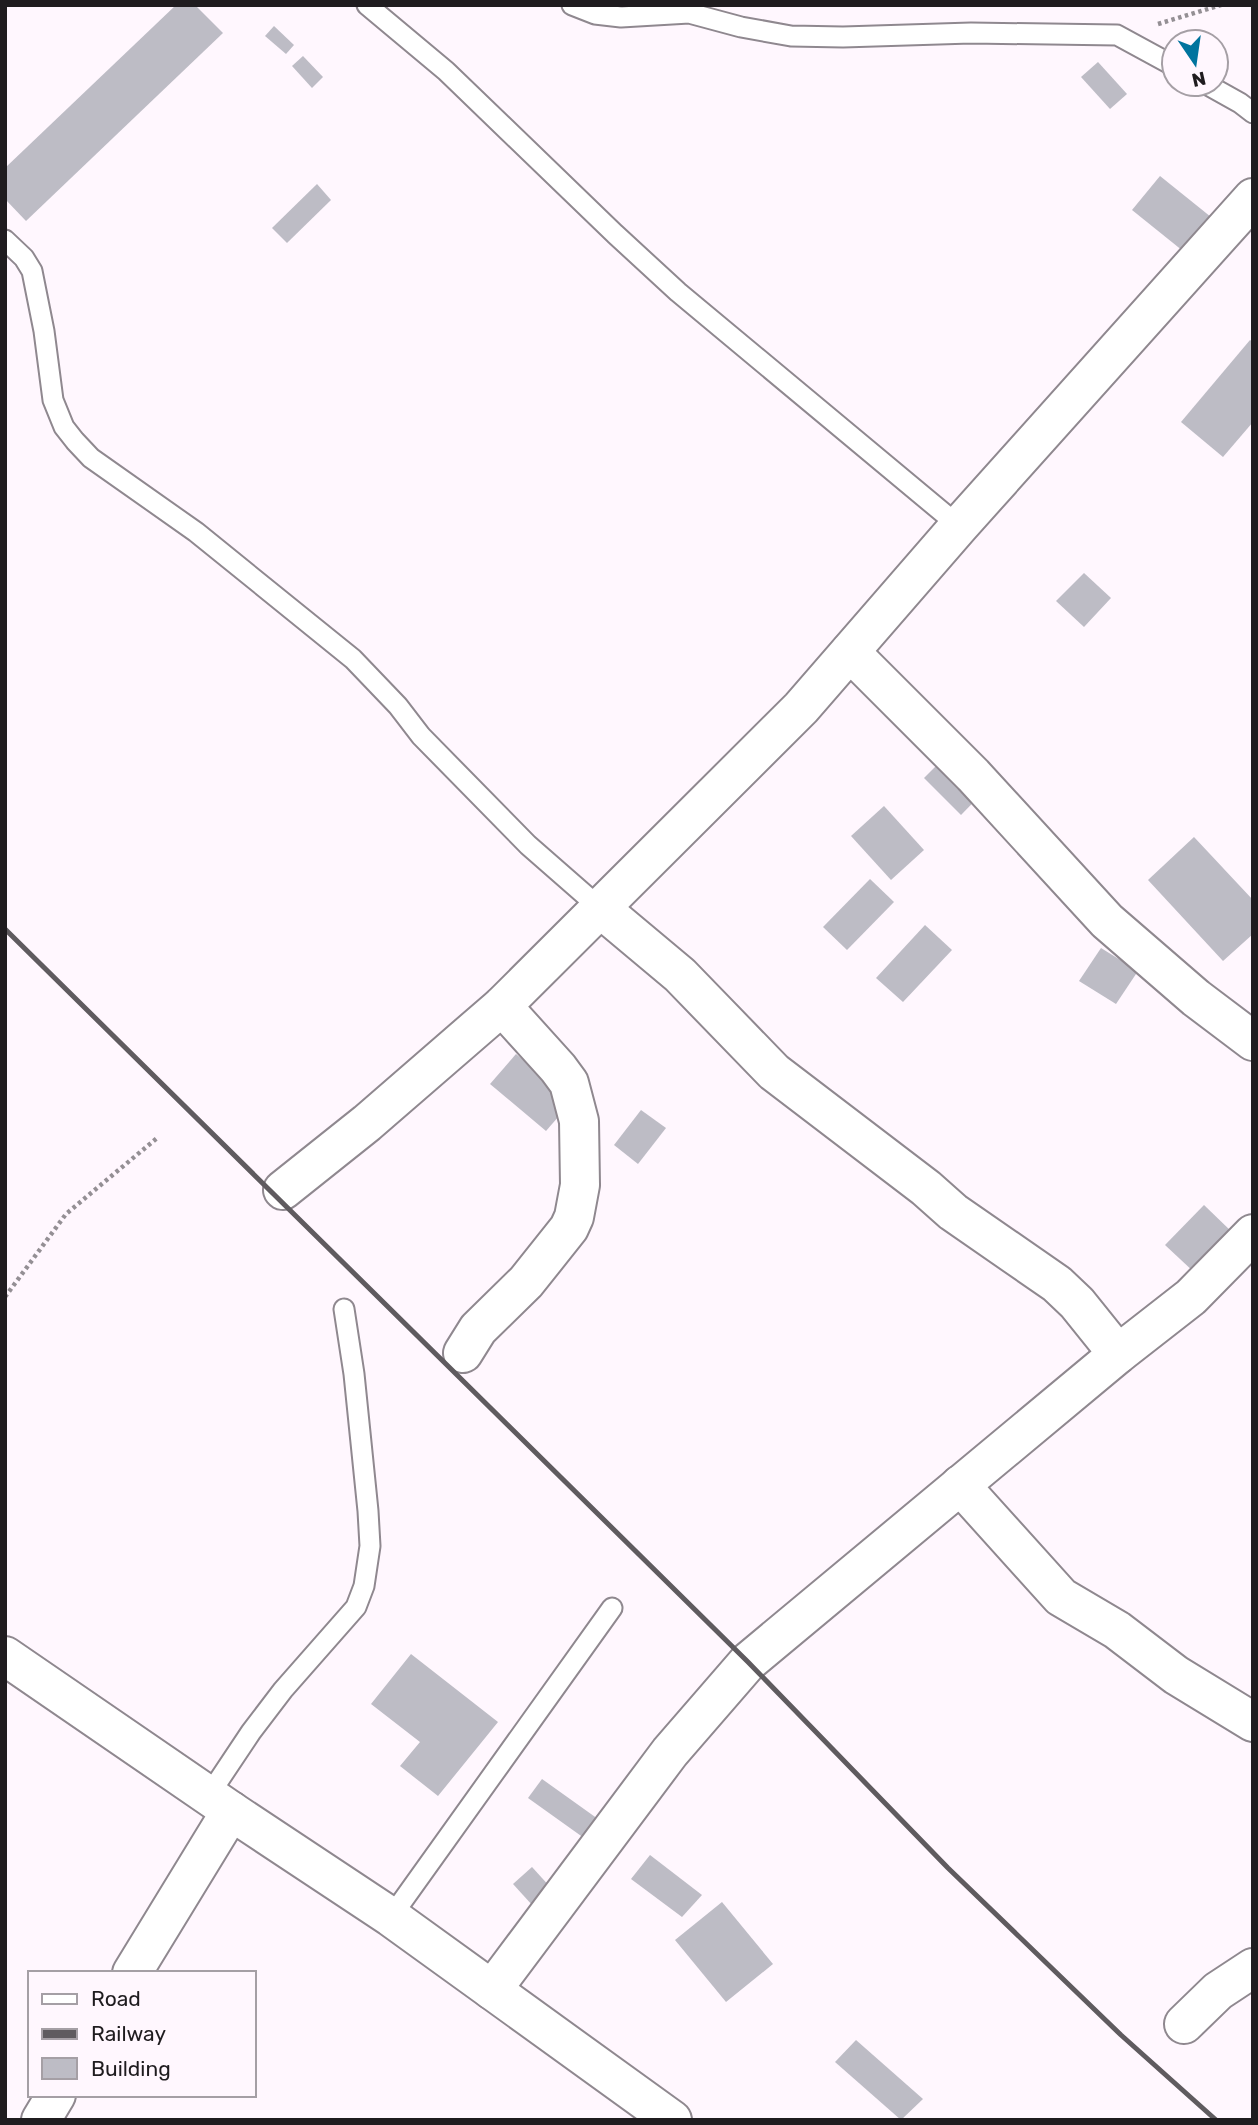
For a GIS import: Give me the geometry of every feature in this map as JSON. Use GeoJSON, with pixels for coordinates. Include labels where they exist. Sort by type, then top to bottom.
{"type":"FeatureCollection","features":[{"type":"Feature","properties":{"kind":"street"},"geometry":{"type":"LineString","coordinates":[[283,1190],[368,1123],[502,1006],[801,708],[959,526],[1253,198]]}},
{"type":"Feature","properties":{"kind":"street"},"geometry":{"type":"LineString","coordinates":[[850,652],[973,775],[1107,921],[1196,998],[1253,1041]]}},
{"type":"Feature","properties":{"kind":"street"},"geometry":{"type":"LineString","coordinates":[[600,908],[680,975],[774,1072],[926,1188],[953,1212],[1057,1284],[1077,1303],[1118,1354]]}},
{"type":"Feature","properties":{"kind":"street"},"geometry":{"type":"LineString","coordinates":[[463,1353],[478,1329],[527,1282],[569,1228],[574,1217],[580,1185],[579,1121],[569,1083],[502,1006]]}},
{"type":"Feature","properties":{"kind":"street"},"geometry":{"type":"LineString","coordinates":[[492,1990],[670,1752],[748,1662],[1118,1354],[1191,1297],[1253,1234]]}},
{"type":"Feature","properties":{"kind":"street"},"geometry":{"type":"LineString","coordinates":[[960,1485],[1061,1597],[1117,1630],[1176,1675],[1253,1722]]}},
{"type":"Feature","properties":{"kind":"street"},"geometry":{"type":"LineString","coordinates":[[5,1656],[391,1917],[672,2120]]}},
{"type":"Feature","properties":{"kind":"street"},"geometry":{"type":"LineString","coordinates":[[133,1971],[220,1803]]}},
{"type":"Feature","properties":{"kind":"street"},"geometry":{"type":"LineString","coordinates":[[1184,2024],[1218,1991],[1253,1968]]}},
{"type":"Feature","properties":{"kind":"street"},"geometry":{"type":"LineString","coordinates":[[41,2120],[55,2097]]}},
{"type":"Feature","properties":{"kind":"lane"},"geometry":{"type":"LineString","coordinates":[[367,5],[446,71],[678,292],[959,526]]}},
{"type":"Feature","properties":{"kind":"lane"},"geometry":{"type":"LineString","coordinates":[[572,5],[594,14],[621,17],[689,13],[752,30],[791,36],[971,33],[1117,35],[1160,58]]}},
{"type":"Feature","properties":{"kind":"lane"},"geometry":{"type":"LineString","coordinates":[[1230,97],[1253,113]]}},
{"type":"Feature","properties":{"kind":"lane"},"geometry":{"type":"LineString","coordinates":[[5,240],[31,267],[44,331],[53,400],[64,427],[75,441],[91,458],[196,532],[353,659],[398,706],[421,736],[528,845],[600,908]]}},
{"type":"Feature","properties":{"kind":"lane"},"geometry":{"type":"LineString","coordinates":[[220,1803],[251,1732],[283,1690],[349,1615],[362,1593],[369,1558],[368,1511],[354,1374],[344,1309]]}},
{"type":"Feature","properties":{"kind":"lane"},"geometry":{"type":"LineString","coordinates":[[391,1917],[612,1608]]}},
{"type":"Feature","properties":{"kind":"path"},"geometry":{"type":"LineString","coordinates":[[1117,35],[1221,5]]}},
{"type":"Feature","properties":{"kind":"path"},"geometry":{"type":"LineString","coordinates":[[5,1297],[66,1214],[157,1138]]}},
{"type":"Feature","properties":{"kind":"building"},"geometry":{"type":"Polygon","coordinates":[[[176,5],[195,5],[223,33],[26,221],[5,199],[5,168],[176,5]]]}},
{"type":"Feature","properties":{"kind":"building"},"geometry":{"type":"Polygon","coordinates":[[[274,26],[294,45],[286,54],[265,36],[274,26]]]}},
{"type":"Feature","properties":{"kind":"building"},"geometry":{"type":"Polygon","coordinates":[[[303,56],[323,77],[312,88],[292,66],[303,56]]]}},
{"type":"Feature","properties":{"kind":"building"},"geometry":{"type":"Polygon","coordinates":[[[1098,62],[1127,94],[1110,109],[1081,77],[1098,62]]]}},
{"type":"Feature","properties":{"kind":"building"},"geometry":{"type":"Polygon","coordinates":[[[1160,176],[1211,217],[1183,251],[1132,210],[1160,176]]]}},
{"type":"Feature","properties":{"kind":"building"},"geometry":{"type":"Polygon","coordinates":[[[317,184],[331,200],[287,243],[272,228],[317,184]]]}},
{"type":"Feature","properties":{"kind":"building"},"geometry":{"type":"Polygon","coordinates":[[[1250,340],[1253,342],[1253,422],[1223,457],[1181,422],[1250,340]]]}},
{"type":"Feature","properties":{"kind":"building"},"geometry":{"type":"Polygon","coordinates":[[[1084,573],[1111,598],[1084,627],[1056,601],[1084,573]]]}},
{"type":"Feature","properties":{"kind":"building"},"geometry":{"type":"Polygon","coordinates":[[[945,757],[998,777],[961,815],[924,778],[945,757]]]}},
{"type":"Feature","properties":{"kind":"building"},"geometry":{"type":"Polygon","coordinates":[[[884,806],[924,850],[891,880],[851,836],[884,806]]]}},
{"type":"Feature","properties":{"kind":"building"},"geometry":{"type":"Polygon","coordinates":[[[1194,837],[1253,900],[1253,934],[1223,961],[1148,880],[1194,837]]]}},
{"type":"Feature","properties":{"kind":"building"},"geometry":{"type":"Polygon","coordinates":[[[870,879],[894,902],[847,950],[823,927],[870,879]]]}},
{"type":"Feature","properties":{"kind":"building"},"geometry":{"type":"Polygon","coordinates":[[[925,925],[952,950],[903,1002],[876,978],[925,925]]]}},
{"type":"Feature","properties":{"kind":"building"},"geometry":{"type":"Polygon","coordinates":[[[1101,948],[1138,971],[1116,1004],[1079,981],[1101,948]]]}},
{"type":"Feature","properties":{"kind":"building"},"geometry":{"type":"Polygon","coordinates":[[[516,1054],[572,1101],[546,1131],[490,1084],[516,1054]]]}},
{"type":"Feature","properties":{"kind":"building"},"geometry":{"type":"Polygon","coordinates":[[[641,1110],[666,1128],[638,1164],[614,1145],[641,1110]]]}},
{"type":"Feature","properties":{"kind":"building"},"geometry":{"type":"Polygon","coordinates":[[[1204,1205],[1233,1233],[1195,1273],[1165,1245],[1204,1205]]]}},
{"type":"Feature","properties":{"kind":"building"},"geometry":{"type":"Polygon","coordinates":[[[411,1654],[498,1722],[438,1796],[400,1766],[420,1742],[371,1704],[411,1654]]]}},
{"type":"Feature","properties":{"kind":"building"},"geometry":{"type":"Polygon","coordinates":[[[542,1779],[605,1824],[591,1843],[528,1798],[542,1779]]]}},
{"type":"Feature","properties":{"kind":"building"},"geometry":{"type":"Polygon","coordinates":[[[650,1855],[702,1895],[682,1917],[631,1879],[650,1855]]]}},
{"type":"Feature","properties":{"kind":"building"},"geometry":{"type":"Polygon","coordinates":[[[532,1867],[552,1889],[533,1906],[513,1884],[532,1867]]]}},
{"type":"Feature","properties":{"kind":"building"},"geometry":{"type":"Polygon","coordinates":[[[722,1902],[773,1964],[726,2002],[675,1940],[722,1902]]]}},
{"type":"Feature","properties":{"kind":"building"},"geometry":{"type":"Polygon","coordinates":[[[856,2040],[923,2099],[901,2120],[835,2062],[856,2040]]]}},
{"type":"Feature","properties":{"kind":"railway"},"geometry":{"type":"LineString","coordinates":[[5,929],[748,1662],[948,1868],[1121,2035],[1216,2120]]}}]}
